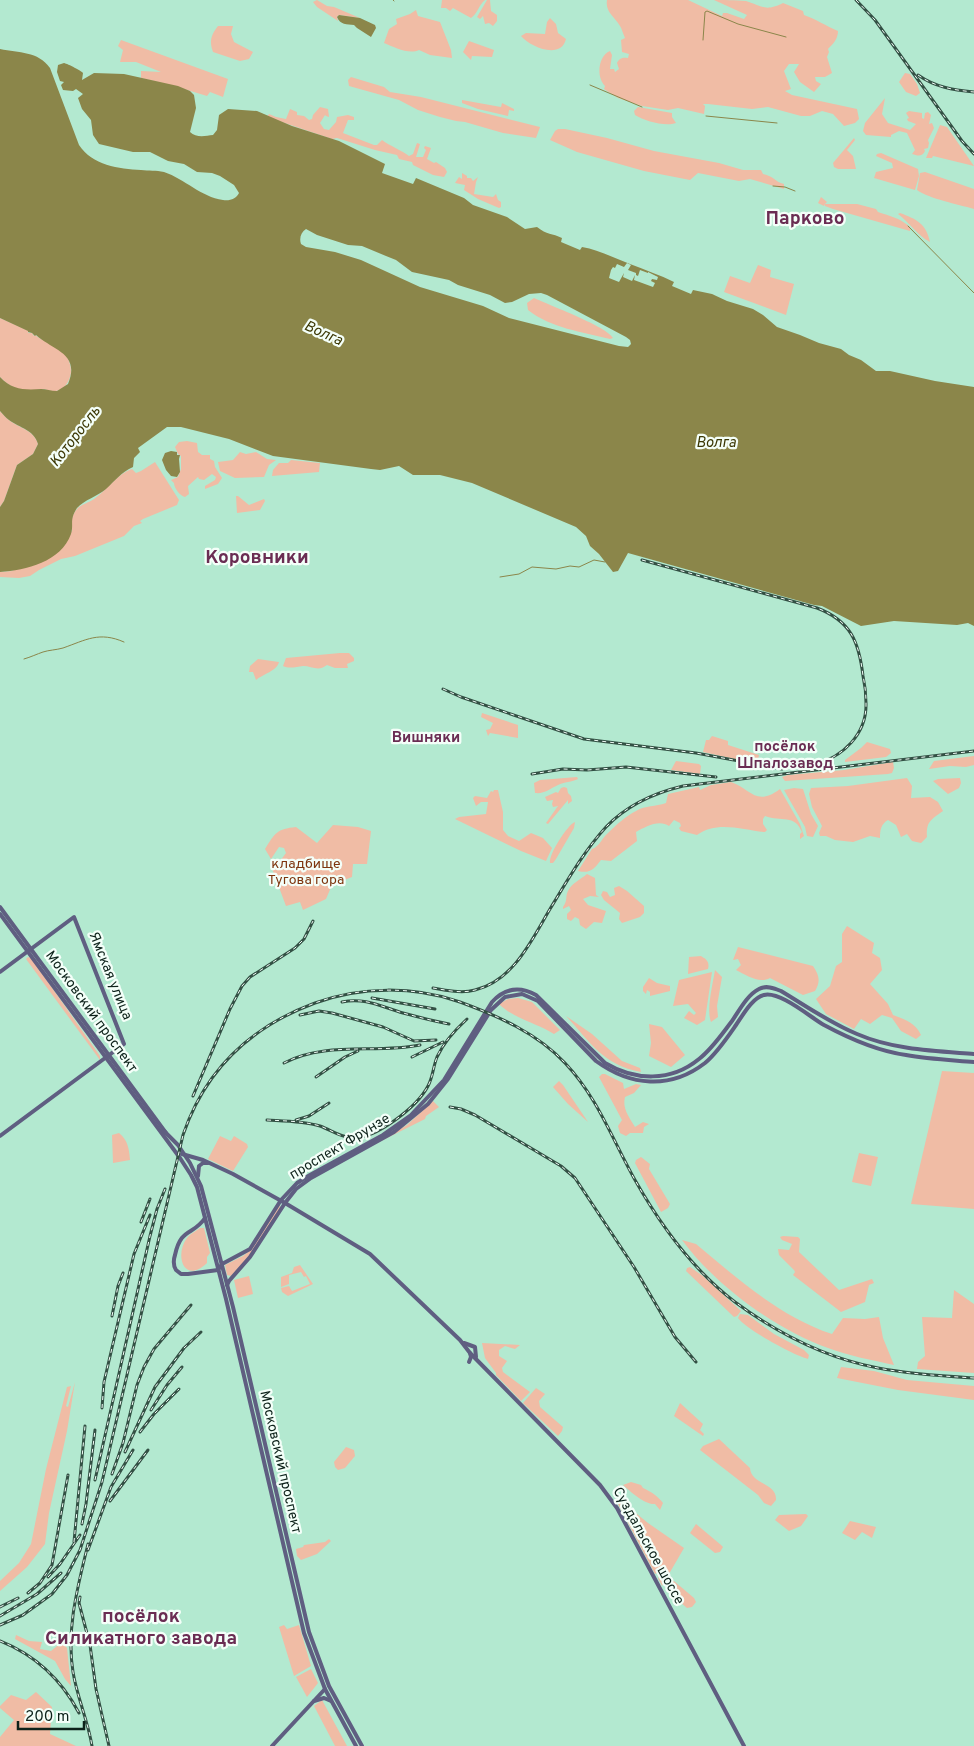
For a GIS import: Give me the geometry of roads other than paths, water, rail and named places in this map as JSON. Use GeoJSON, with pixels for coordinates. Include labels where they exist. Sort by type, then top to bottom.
{"type":"FeatureCollection","features":[{"type":"Feature","properties":{"kind":"main road","name":"Московский проспект"},"geometry":{"type":"LineString","coordinates":[[0,907],[163,1136],[175,1156],[195,1176],[232,1322],[302,1626],[320,1678],[362,1746]]}},
{"type":"Feature","properties":{"kind":"main road","name":"Московский проспект"},"geometry":{"type":"LineString","coordinates":[[0,914],[29,950]]}},
{"type":"Feature","properties":{"kind":"main road","name":"Ямская улица"},"geometry":{"type":"LineString","coordinates":[[29,950],[74,917],[106,1000],[122,1034],[124,1044],[108,1058]]}},
{"type":"Feature","properties":{"kind":"main road"},"geometry":{"type":"LineString","coordinates":[[0,972],[29,950]]}},
{"type":"Feature","properties":{"kind":"main road","name":"проспект Фрунзе"},"geometry":{"type":"LineString","coordinates":[[218,1270],[222,1264],[250,1249],[294,1186],[306,1177],[383,1136],[410,1116],[444,1080],[492,1002],[503,993],[511,990],[522,990],[536,995],[605,1063],[629,1074],[643,1076],[657,1076],[677,1072],[699,1059],[717,1041],[752,993],[763,987],[770,987],[781,991],[832,1022],[858,1035],[880,1042],[901,1047],[974,1054]]}},
{"type":"Feature","properties":{"kind":"main road","name":"проспект Фрунзе"},"geometry":{"type":"LineString","coordinates":[[228,1279],[254,1251],[283,1201],[296,1189],[305,1182],[383,1139],[418,1114],[448,1079],[491,1010],[505,997],[514,994],[522,994],[538,1001],[596,1061],[607,1069],[619,1075],[640,1081],[668,1080],[686,1074],[705,1063],[752,1004],[759,997],[767,994],[780,997],[845,1036],[877,1048],[906,1055],[974,1062]]}},
{"type":"Feature","properties":{"kind":"main road","name":"Московский проспект"},"geometry":{"type":"LineString","coordinates":[[108,1058],[183,1155],[195,1176],[228,1279],[307,1625],[331,1701],[356,1746]]}},
{"type":"Feature","properties":{"kind":"main road"},"geometry":{"type":"LineString","coordinates":[[0,1137],[108,1058]]}},
{"type":"Feature","properties":{"kind":"main road","name":"Суздальское шоссе"},"geometry":{"type":"LineString","coordinates":[[183,1155],[212,1164],[283,1201],[374,1257],[460,1340],[469,1353],[607,1493],[744,1746]]}},
{"type":"Feature","properties":{"kind":"main road"},"geometry":{"type":"LineString","coordinates":[[195,1176],[200,1165],[205,1162],[212,1164]]}},
{"type":"Feature","properties":{"kind":"main road"},"geometry":{"type":"LineString","coordinates":[[205,1217],[201,1223],[180,1239],[173,1265],[176,1270],[184,1274],[218,1270],[228,1279]]}},
{"type":"Feature","properties":{"kind":"main road","name":"Суздальское шоссе"},"geometry":{"type":"LineString","coordinates":[[460,1340],[472,1346]]}},
{"type":"Feature","properties":{"kind":"main road"},"geometry":{"type":"LineString","coordinates":[[470,1362],[469,1348],[472,1346],[475,1348],[477,1360]]}},
{"type":"Feature","properties":{"kind":"main road"},"geometry":{"type":"LineString","coordinates":[[469,1353],[475,1352]]}},
{"type":"Feature","properties":{"kind":"main road"},"geometry":{"type":"LineString","coordinates":[[314,1701],[320,1690],[320,1678]]}},
{"type":"Feature","properties":{"kind":"main road"},"geometry":{"type":"LineString","coordinates":[[272,1746],[327,1687]]}},
{"type":"Feature","properties":{"kind":"main road"},"geometry":{"type":"LineString","coordinates":[[314,1701],[324,1698],[331,1701]]}},
{"type":"Feature","properties":{"kind":"water"},"geometry":{"type":"Polygon","coordinates":[[[339,15],[360,18],[375,25],[376,28],[371,37],[354,25],[344,24],[337,17],[339,15]]]}},
{"type":"Feature","properties":{"kind":"water","name":"Волга"},"geometry":{"type":"Polygon","coordinates":[[[0,49],[21,52],[40,58],[45,62],[50,68],[79,145],[91,157],[115,167],[164,172],[207,195],[223,200],[233,199],[239,193],[234,185],[220,176],[212,173],[197,172],[184,164],[168,161],[150,152],[133,152],[99,144],[93,135],[91,120],[82,109],[78,98],[83,94],[76,89],[73,91],[63,90],[61,85],[64,82],[60,81],[57,72],[58,65],[64,63],[80,71],[83,73],[82,80],[94,73],[124,74],[178,86],[190,91],[194,95],[196,108],[190,132],[195,135],[213,135],[217,130],[219,115],[228,109],[257,111],[292,126],[339,141],[385,164],[382,173],[413,184],[416,178],[464,198],[473,205],[507,217],[525,229],[537,227],[562,238],[561,242],[580,250],[582,247],[594,250],[663,277],[674,282],[672,286],[691,294],[693,290],[712,294],[753,309],[777,327],[841,349],[876,371],[890,371],[974,387],[974,626],[968,623],[957,625],[894,621],[861,626],[822,606],[628,553],[618,571],[613,572],[590,546],[586,536],[576,527],[472,483],[440,475],[413,475],[399,466],[380,470],[273,456],[229,439],[181,427],[167,427],[138,448],[140,452],[134,458],[133,467],[121,474],[106,489],[77,508],[72,519],[71,534],[66,544],[51,558],[42,563],[21,569],[0,572],[0,507],[17,465],[33,454],[38,444],[30,432],[9,420],[0,411],[0,377],[14,387],[57,391],[68,384],[71,365],[63,353],[36,335],[0,318],[0,49]],[[306,229],[301,235],[301,244],[306,247],[335,252],[361,260],[420,287],[483,306],[509,318],[619,346],[628,347],[631,344],[630,340],[626,337],[547,295],[541,293],[529,294],[512,302],[505,303],[490,295],[458,285],[449,280],[412,272],[396,260],[362,246],[348,245],[317,235],[306,229]]]}},
{"type":"Feature","properties":{"kind":"water"},"geometry":{"type":"Polygon","coordinates":[[[177,452],[177,455],[180,455],[180,472],[177,477],[171,476],[162,460],[165,453],[177,452]]]}},
{"type":"Feature","properties":{"kind":"waterway"},"geometry":{"type":"LineString","coordinates":[[703,40],[705,12],[707,11],[738,24],[786,37]]}},
{"type":"Feature","properties":{"kind":"waterway"},"geometry":{"type":"LineString","coordinates":[[590,85],[642,107]]}},
{"type":"Feature","properties":{"kind":"waterway"},"geometry":{"type":"LineString","coordinates":[[706,116],[777,123]]}},
{"type":"Feature","properties":{"kind":"waterway"},"geometry":{"type":"LineString","coordinates":[[773,186],[785,187],[795,191]]}},
{"type":"Feature","properties":{"kind":"waterway"},"geometry":{"type":"LineString","coordinates":[[908,226],[974,293]]}},
{"type":"Feature","properties":{"kind":"waterway"},"geometry":{"type":"LineString","coordinates":[[500,577],[519,574],[532,567],[556,569],[570,566],[579,567],[594,560],[605,562]]}},
{"type":"Feature","properties":{"kind":"waterway"},"geometry":{"type":"LineString","coordinates":[[24,659],[93,638],[107,637],[124,642]]}},
{"type":"Feature","properties":{"kind":"railway"},"geometry":{"type":"LineString","coordinates":[[856,0],[875,20],[962,141],[974,154]]}},
{"type":"Feature","properties":{"kind":"railway"},"geometry":{"type":"LineString","coordinates":[[918,75],[944,87],[974,92]]}},
{"type":"Feature","properties":{"kind":"railway"},"geometry":{"type":"LineString","coordinates":[[642,560],[817,608],[829,613],[845,626],[856,643],[859,653],[865,690],[865,714],[858,734],[851,743],[834,756],[814,765]]}},
{"type":"Feature","properties":{"kind":"railway"},"geometry":{"type":"LineString","coordinates":[[443,689],[461,697],[584,739],[696,753],[782,769]]}},
{"type":"Feature","properties":{"kind":"railway"},"geometry":{"type":"LineString","coordinates":[[433,988],[464,992],[489,985],[501,978],[520,958],[569,877],[598,836],[623,812],[651,796],[683,786],[974,751]]}},
{"type":"Feature","properties":{"kind":"railway"},"geometry":{"type":"LineString","coordinates":[[532,774],[563,769],[587,770],[626,767],[716,777]]}},
{"type":"Feature","properties":{"kind":"railway"},"geometry":{"type":"LineString","coordinates":[[193,1096],[230,1009],[242,986],[250,977],[295,948],[304,939],[313,921]]}},
{"type":"Feature","properties":{"kind":"railway"},"geometry":{"type":"LineString","coordinates":[[0,1625],[23,1615],[52,1594],[67,1575],[80,1550],[102,1482],[183,1135],[192,1112],[217,1071],[250,1038],[292,1013],[333,997],[351,993],[388,990],[424,993],[474,1007],[516,1026],[554,1052],[577,1076],[604,1119],[635,1180],[667,1230],[705,1276],[735,1302],[785,1334],[840,1358],[890,1370],[974,1378]]}},
{"type":"Feature","properties":{"kind":"railway"},"geometry":{"type":"LineString","coordinates":[[372,998],[435,1009]]}},
{"type":"Feature","properties":{"kind":"railway"},"geometry":{"type":"LineString","coordinates":[[342,1002],[366,1002],[449,1024]]}},
{"type":"Feature","properties":{"kind":"railway"},"geometry":{"type":"LineString","coordinates":[[300,1015],[319,1011],[332,1013],[383,1027],[414,1041],[436,1040]]}},
{"type":"Feature","properties":{"kind":"railway"},"geometry":{"type":"LineString","coordinates":[[267,1120],[314,1124],[352,1138],[362,1137],[384,1128],[405,1112],[423,1094],[430,1083],[440,1052],[450,1036],[467,1019]]}},
{"type":"Feature","properties":{"kind":"railway"},"geometry":{"type":"LineString","coordinates":[[412,1057],[443,1042]]}},
{"type":"Feature","properties":{"kind":"railway"},"geometry":{"type":"LineString","coordinates":[[284,1063],[300,1056],[317,1052],[351,1049],[386,1049],[420,1045]]}},
{"type":"Feature","properties":{"kind":"railway"},"geometry":{"type":"LineString","coordinates":[[316,1077],[345,1057],[358,1051]]}},
{"type":"Feature","properties":{"kind":"railway"},"geometry":{"type":"LineString","coordinates":[[296,1120],[309,1116],[329,1103]]}},
{"type":"Feature","properties":{"kind":"railway"},"geometry":{"type":"LineString","coordinates":[[450,1107],[475,1115],[561,1166],[575,1178],[634,1267],[675,1337],[696,1362]]}},
{"type":"Feature","properties":{"kind":"railway"},"geometry":{"type":"LineString","coordinates":[[95,1480],[150,1236],[157,1209],[165,1189]]}},
{"type":"Feature","properties":{"kind":"railway"},"geometry":{"type":"LineString","coordinates":[[141,1222],[150,1199]]}},
{"type":"Feature","properties":{"kind":"railway"},"geometry":{"type":"LineString","coordinates":[[102,1408],[104,1382],[134,1254],[150,1215]]}},
{"type":"Feature","properties":{"kind":"railway"},"geometry":{"type":"LineString","coordinates":[[112,1316],[118,1286],[123,1273]]}},
{"type":"Feature","properties":{"kind":"railway"},"geometry":{"type":"LineString","coordinates":[[112,1474],[123,1443],[137,1385],[144,1367],[154,1349],[191,1305]]}},
{"type":"Feature","properties":{"kind":"railway"},"geometry":{"type":"LineString","coordinates":[[125,1452],[155,1387],[184,1348],[201,1332]]}},
{"type":"Feature","properties":{"kind":"railway"},"geometry":{"type":"LineString","coordinates":[[151,1410],[167,1385],[182,1367]]}},
{"type":"Feature","properties":{"kind":"railway"},"geometry":{"type":"LineString","coordinates":[[140,1432],[154,1414],[179,1389]]}},
{"type":"Feature","properties":{"kind":"railway"},"geometry":{"type":"LineString","coordinates":[[74,1542],[85,1426]]}},
{"type":"Feature","properties":{"kind":"railway"},"geometry":{"type":"LineString","coordinates":[[82,1524],[95,1430]]}},
{"type":"Feature","properties":{"kind":"railway"},"geometry":{"type":"LineString","coordinates":[[88,1550],[111,1487],[133,1450]]}},
{"type":"Feature","properties":{"kind":"railway"},"geometry":{"type":"LineString","coordinates":[[110,1501],[148,1450]]}},
{"type":"Feature","properties":{"kind":"railway"},"geometry":{"type":"LineString","coordinates":[[28,1593],[40,1583],[52,1565],[68,1475]]}},
{"type":"Feature","properties":{"kind":"railway"},"geometry":{"type":"LineString","coordinates":[[48,1577],[60,1564],[80,1535]]}},
{"type":"Feature","properties":{"kind":"railway"},"geometry":{"type":"LineString","coordinates":[[88,1544],[74,1607],[71,1656],[75,1681],[92,1746]]}},
{"type":"Feature","properties":{"kind":"railway"},"geometry":{"type":"LineString","coordinates":[[0,1616],[37,1594],[61,1573]]}},
{"type":"Feature","properties":{"kind":"railway"},"geometry":{"type":"LineString","coordinates":[[80,1597],[79,1603],[90,1645],[96,1689],[109,1746]]}},
{"type":"Feature","properties":{"kind":"railway"},"geometry":{"type":"LineString","coordinates":[[0,1607],[18,1598]]}},
{"type":"Feature","properties":{"kind":"railway"},"geometry":{"type":"LineString","coordinates":[[0,1641],[25,1653],[46,1670],[64,1689],[79,1713]]}},
{"type":"Feature","properties":{"kind":"district","name":"Парково"},"geometry":{"type":"Point","coordinates":[805,219]}},
{"type":"Feature","properties":{"kind":"district","name":"Коровники"},"geometry":{"type":"Point","coordinates":[257,558]}},
{"type":"Feature","properties":{"kind":"district","name":"Вишняки"},"geometry":{"type":"Point","coordinates":[426,738]}},
{"type":"Feature","properties":{"kind":"district","name":"посёлок Шпалозавод"},"geometry":{"type":"Point","coordinates":[785,756]}},
{"type":"Feature","properties":{"kind":"district","name":"посёлок Силикатного завода"},"geometry":{"type":"Point","coordinates":[141,1628]}},
{"type":"Feature","properties":{"kind":"water label","name":"Которосль"},"geometry":{"type":"Point","coordinates":[76,437]}},
{"type":"Feature","properties":{"kind":"park label","name":"кладбище Тугова гора"},"geometry":{"type":"Point","coordinates":[306,872]}}]}
